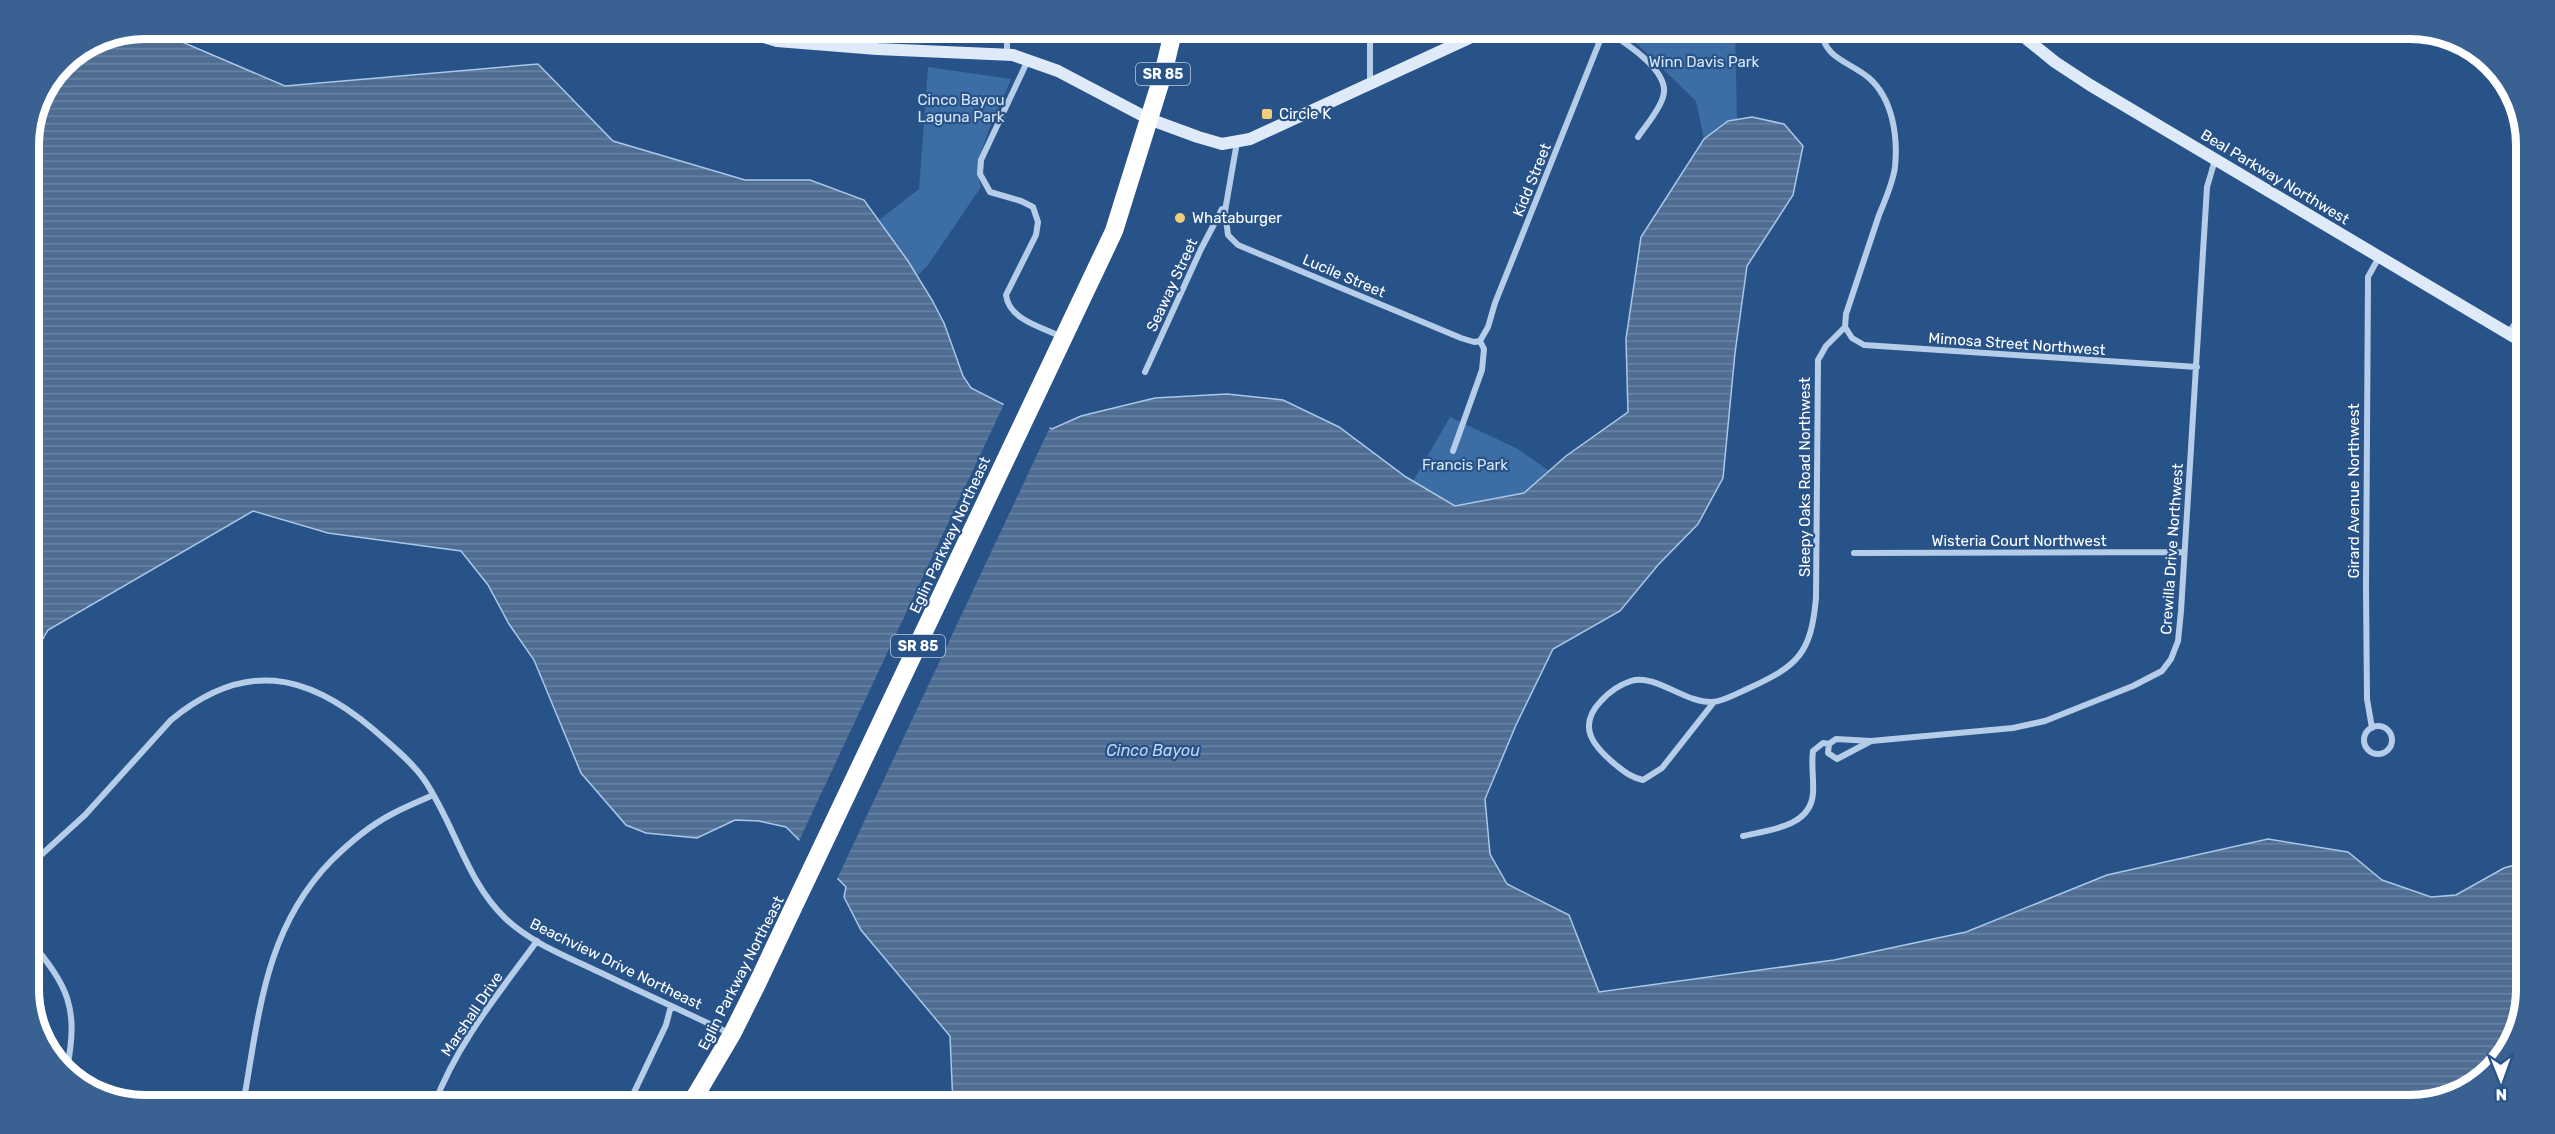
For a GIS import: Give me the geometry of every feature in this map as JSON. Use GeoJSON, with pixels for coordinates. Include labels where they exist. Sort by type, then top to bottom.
{"type":"FeatureCollection","features":[{"type":"Feature","properties":{"kind":"highway","name":"Eglin Parkway Northeast"},"geometry":{"type":"LineString","coordinates":[[696,1095],[732,1034],[805,886],[1114,231],[1163,74],[1171,39]]}},
{"type":"Feature","properties":{"kind":"main road"},"geometry":{"type":"LineString","coordinates":[[770,39],[1007,55],[1028,59],[1058,71],[1149,119],[1222,144],[1250,139],[1467,39]]}},
{"type":"Feature","properties":{"kind":"main road","name":"Beal Parkway Northwest"},"geometry":{"type":"LineString","coordinates":[[2027,39],[2055,62],[2090,85],[2516,338]]}},
{"type":"Feature","properties":{"kind":"street"},"geometry":{"type":"LineString","coordinates":[[1007,39],[1007,55]]}},
{"type":"Feature","properties":{"kind":"street"},"geometry":{"type":"LineString","coordinates":[[1370,39],[1370,84]]}},
{"type":"Feature","properties":{"kind":"street","name":"Kidd Street"},"geometry":{"type":"LineString","coordinates":[[1480,340],[1488,327],[1495,303],[1601,39]]}},
{"type":"Feature","properties":{"kind":"street"},"geometry":{"type":"LineString","coordinates":[[1620,39],[1642,55],[1659,76],[1665,89],[1661,103],[1638,137]]}},
{"type":"Feature","properties":{"kind":"street"},"geometry":{"type":"LineString","coordinates":[[1823,39],[1831,55],[1868,78],[1878,89],[1889,110],[1896,144],[1895,170],[1846,314],[1845,327]]}},
{"type":"Feature","properties":{"kind":"street"},"geometry":{"type":"LineString","coordinates":[[1028,59],[981,160],[980,174],[990,192],[1033,207],[1038,222],[1036,235],[1006,295],[1007,305],[1014,314],[1064,337]]}},
{"type":"Feature","properties":{"kind":"street","name":"Seaway Street"},"geometry":{"type":"LineString","coordinates":[[1145,372],[1201,249],[1222,209],[1225,208],[1237,141]]}},
{"type":"Feature","properties":{"kind":"street","name":"Crewilla Drive Northwest"},"geometry":{"type":"LineString","coordinates":[[1871,741],[1837,759],[1828,753],[1829,744],[1836,739],[1871,741],[2013,728],[2045,721],[2154,677],[2171,659],[2178,641],[2207,187],[2215,159]]}},
{"type":"Feature","properties":{"kind":"street","name":"Lucile Street"},"geometry":{"type":"LineString","coordinates":[[1225,208],[1228,235],[1238,244],[1461,338],[1474,342],[1480,340]]}},
{"type":"Feature","properties":{"kind":"street","name":"Girard Avenue Northwest"},"geometry":{"type":"LineString","coordinates":[[2372,728],[2383,727],[2389,731],[2392,742],[2387,752],[2376,754],[2367,748],[2365,737],[2372,728],[2367,699],[2366,588],[2368,277],[2379,257]]}},
{"type":"Feature","properties":{"kind":"street"},"geometry":{"type":"LineString","coordinates":[[2508,333],[2516,322]]}},
{"type":"Feature","properties":{"kind":"street","name":"Mimosa Street Northwest"},"geometry":{"type":"LineString","coordinates":[[1845,327],[1852,338],[1864,345],[2197,367]]}},
{"type":"Feature","properties":{"kind":"street","name":"Sleepy Oaks Road Northwest"},"geometry":{"type":"LineString","coordinates":[[1714,702],[1684,697],[1654,682],[1633,680],[1618,687],[1598,704],[1589,721],[1589,731],[1594,744],[1607,758],[1634,778],[1643,780],[1662,768],[1714,702],[1764,681],[1790,665],[1806,647],[1812,631],[1816,598],[1818,360],[1826,346],[1845,327]]}},
{"type":"Feature","properties":{"kind":"street"},"geometry":{"type":"LineString","coordinates":[[1453,452],[1482,370],[1484,349],[1480,340]]}},
{"type":"Feature","properties":{"kind":"street","name":"Wisteria Court Northwest"},"geometry":{"type":"LineString","coordinates":[[1854,553],[2184,552]]}},
{"type":"Feature","properties":{"kind":"street","name":"Beachview Drive Northeast"},"geometry":{"type":"LineString","coordinates":[[39,857],[85,815],[171,720],[204,696],[241,683],[286,682],[308,688],[338,701],[411,764],[433,795],[494,907],[521,932],[732,1034]]}},
{"type":"Feature","properties":{"kind":"street"},"geometry":{"type":"LineString","coordinates":[[1743,836],[1779,828],[1801,818],[1812,804],[1814,793],[1813,751],[1823,743],[1829,744]]}},
{"type":"Feature","properties":{"kind":"street"},"geometry":{"type":"LineString","coordinates":[[245,1095],[269,965],[280,935],[300,900],[319,874],[361,834],[392,814],[433,795]]}},
{"type":"Feature","properties":{"kind":"street","name":"Marshall Drive"},"geometry":{"type":"LineString","coordinates":[[438,1095],[460,1047],[537,941]]}},
{"type":"Feature","properties":{"kind":"street"},"geometry":{"type":"LineString","coordinates":[[39,952],[57,974],[69,1001],[72,1026],[68,1062]]}},
{"type":"Feature","properties":{"kind":"street"},"geometry":{"type":"LineString","coordinates":[[633,1095],[666,1025],[671,1006]]}},
{"type":"Feature","properties":{"kind":"green space"},"geometry":{"type":"Polygon","coordinates":[[[821,39],[921,39],[921,44],[821,39]]]}},
{"type":"Feature","properties":{"kind":"green space","name":"Winn Davis Park"},"geometry":{"type":"Polygon","coordinates":[[[1630,39],[1735,39],[1737,120],[1727,121],[1704,139],[1696,101],[1630,39]]]}},
{"type":"Feature","properties":{"kind":"green space","name":"Cinco Bayou Laguna Park"},"geometry":{"type":"Polygon","coordinates":[[[928,67],[1011,79],[983,148],[979,175],[981,187],[928,265],[917,276],[879,220],[919,189],[928,67]]]}},
{"type":"Feature","properties":{"kind":"green space","name":"Francis Park"},"geometry":{"type":"Polygon","coordinates":[[[1450,417],[1518,449],[1549,471],[1524,493],[1455,506],[1413,481],[1450,417]]]}},
{"type":"Feature","properties":{"kind":"water","name":"Cinco Bayou"},"geometry":{"type":"Polygon","coordinates":[[[145,39],[175,39],[285,86],[538,64],[613,141],[745,180],[810,180],[864,200],[908,261],[932,300],[944,323],[963,376],[971,388],[1052,429],[1081,416],[1155,398],[1227,394],[1283,400],[1339,427],[1406,477],[1455,506],[1524,493],[1566,456],[1628,412],[1626,339],[1641,237],[1704,139],[1728,121],[1752,117],[1784,124],[1803,146],[1793,195],[1747,266],[1735,353],[1723,478],[1698,524],[1658,565],[1620,611],[1553,649],[1516,725],[1485,799],[1490,854],[1507,884],[1569,915],[1599,992],[1834,960],[1966,932],[2107,875],[2268,839],[2348,852],[2382,880],[2431,897],[2456,895],[2504,868],[2516,865],[2516,996],[2514,1010],[2508,1030],[2497,1050],[2471,1050],[2471,1076],[2451,1087],[2410,1095],[953,1095],[950,1036],[861,930],[844,897],[846,887],[786,827],[759,821],[735,820],[697,838],[646,833],[626,825],[581,773],[534,660],[509,624],[488,585],[461,551],[328,533],[253,511],[48,630],[39,646],[39,138],[47,104],[61,80],[75,65],[92,53],[117,43],[145,39]]]}},
{"type":"Feature","properties":{"kind":"pier"},"geometry":{"type":"Polygon","coordinates":[[[1005,402],[1051,425],[836,881],[798,843],[1005,402]]]}},
{"type":"Feature","properties":{"kind":"place","name":"Circle K"},"geometry":{"type":"Point","coordinates":[1267,114]}},
{"type":"Feature","properties":{"kind":"place","name":"Whataburger"},"geometry":{"type":"Point","coordinates":[1180,218]}}]}
